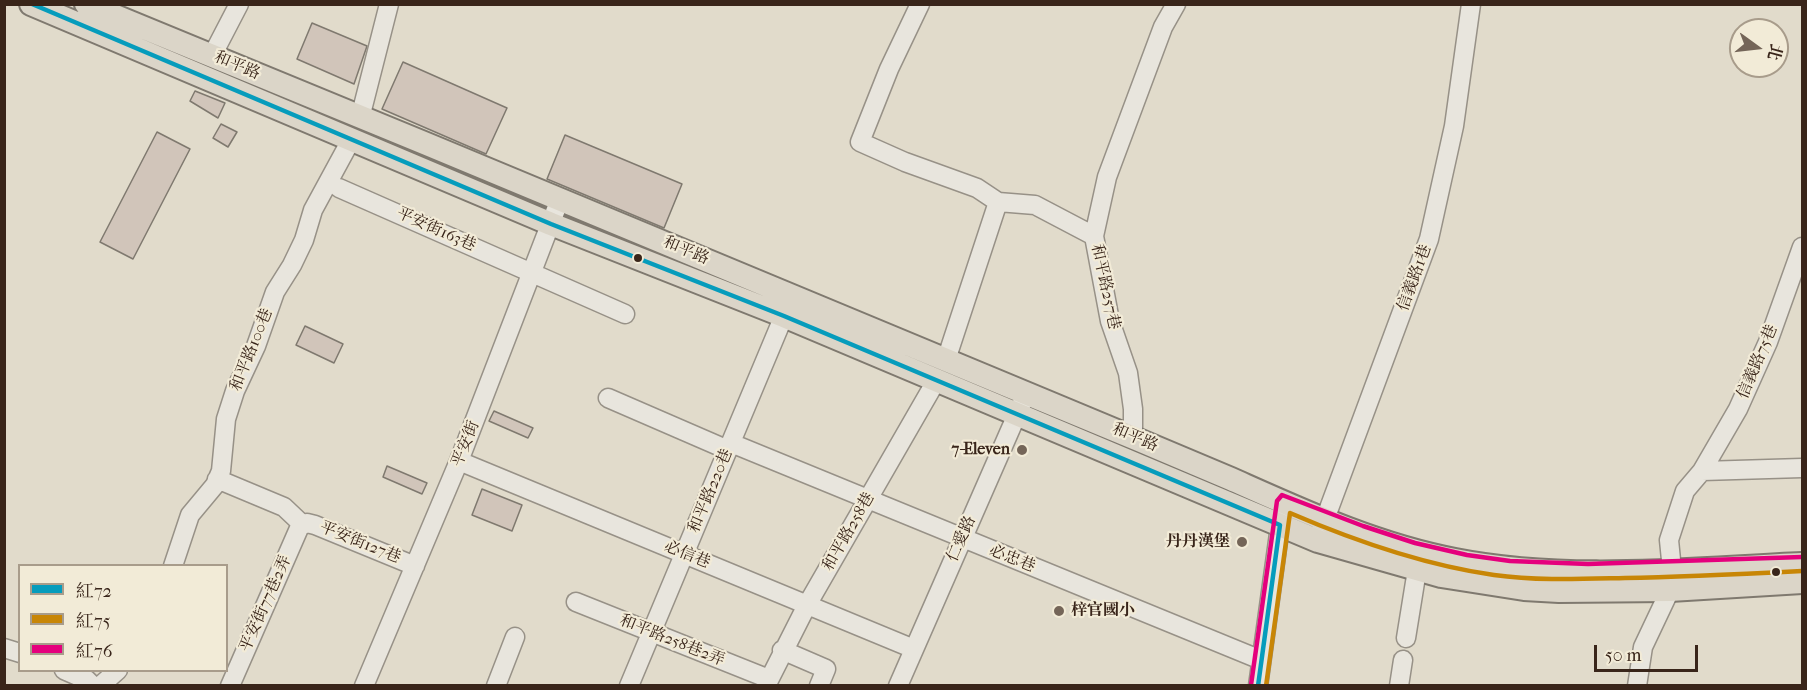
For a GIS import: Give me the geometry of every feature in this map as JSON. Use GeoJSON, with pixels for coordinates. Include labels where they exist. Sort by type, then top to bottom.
{"type":"FeatureCollection","features":[{"type":"Feature","properties":{"kind":"main road","name":"和平路"},"geometry":{"type":"LineString","coordinates":[[31,4],[551,224],[946,360],[1021,403],[1280,525],[1321,531]]}},
{"type":"Feature","properties":{"kind":"main road","name":"和平路"},"geometry":{"type":"LineString","coordinates":[[86,4],[560,199],[788,306],[936,381],[1021,403],[1133,437],[1284,502],[1321,531]]}},
{"type":"Feature","properties":{"kind":"main road"},"geometry":{"type":"LineString","coordinates":[[136,49],[144,28]]}},
{"type":"Feature","properties":{"kind":"main road"},"geometry":{"type":"LineString","coordinates":[[1321,531],[1417,570],[1479,583],[1524,589],[1559,591],[1803,564]]}},
{"type":"Feature","properties":{"kind":"main road"},"geometry":{"type":"LineString","coordinates":[[1321,531],[1493,567],[1671,580],[1803,582]]}},
{"type":"Feature","properties":{"kind":"street"},"geometry":{"type":"LineString","coordinates":[[212,56],[239,4]]}},
{"type":"Feature","properties":{"kind":"street"},"geometry":{"type":"LineString","coordinates":[[360,118],[390,4]]}},
{"type":"Feature","properties":{"kind":"street"},"geometry":{"type":"LineString","coordinates":[[920,4],[889,69],[860,142],[905,162],[976,188],[998,202],[1035,205],[1094,236]]}},
{"type":"Feature","properties":{"kind":"street","name":"和平路257巷"},"geometry":{"type":"LineString","coordinates":[[1133,437],[1133,409],[1128,373],[1110,321],[1094,236],[1107,177],[1163,27],[1176,4]]}},
{"type":"Feature","properties":{"kind":"street","name":"信義路1巷"},"geometry":{"type":"LineString","coordinates":[[1321,531],[1429,239],[1454,126],[1471,4]]}},
{"type":"Feature","properties":{"kind":"street","name":"和平路100巷"},"geometry":{"type":"LineString","coordinates":[[174,564],[190,514],[214,485],[221,471],[226,419],[275,292],[292,265],[304,240],[313,210],[351,140]]}},
{"type":"Feature","properties":{"kind":"street","name":"平安街163巷"},"geometry":{"type":"LineString","coordinates":[[339,188],[625,314]]}},
{"type":"Feature","properties":{"kind":"street","name":"平安街"},"geometry":{"type":"LineString","coordinates":[[364,686],[459,461],[560,199]]}},
{"type":"Feature","properties":{"kind":"street"},"geometry":{"type":"LineString","coordinates":[[946,360],[998,202]]}},
{"type":"Feature","properties":{"kind":"street","name":"信義路75巷"},"geometry":{"type":"LineString","coordinates":[[1671,580],[1669,540],[1685,491],[1702,471],[1738,409],[1768,342],[1803,247]]}},
{"type":"Feature","properties":{"kind":"street","name":"和平路220巷"},"geometry":{"type":"LineString","coordinates":[[629,686],[788,306]]}},
{"type":"Feature","properties":{"kind":"street","name":"和平路258巷"},"geometry":{"type":"LineString","coordinates":[[767,682],[807,605],[936,381]]}},
{"type":"Feature","properties":{"kind":"street","name":"必忠巷"},"geometry":{"type":"LineString","coordinates":[[608,398],[867,499],[1261,660]]}},
{"type":"Feature","properties":{"kind":"street","name":"仁愛路"},"geometry":{"type":"LineString","coordinates":[[898,686],[1021,403]]}},
{"type":"Feature","properties":{"kind":"street","name":"必信巷"},"geometry":{"type":"LineString","coordinates":[[459,461],[914,649]]}},
{"type":"Feature","properties":{"kind":"street"},"geometry":{"type":"LineString","coordinates":[[1702,471],[1803,468]]}},
{"type":"Feature","properties":{"kind":"street"},"geometry":{"type":"LineString","coordinates":[[217,479],[284,507],[303,525]]}},
{"type":"Feature","properties":{"kind":"street"},"geometry":{"type":"LineString","coordinates":[[1258,686],[1284,502]]}},
{"type":"Feature","properties":{"kind":"street","name":"平安街127巷"},"geometry":{"type":"LineString","coordinates":[[303,525],[315,525],[416,566]]}},
{"type":"Feature","properties":{"kind":"street","name":"平安街77巷2弄"},"geometry":{"type":"LineString","coordinates":[[230,686],[300,526],[303,525]]}},
{"type":"Feature","properties":{"kind":"street"},"geometry":{"type":"LineString","coordinates":[[1406,638],[1417,570]]}},
{"type":"Feature","properties":{"kind":"street"},"geometry":{"type":"LineString","coordinates":[[1637,686],[1643,647],[1671,580]]}},
{"type":"Feature","properties":{"kind":"street","name":"和平路258巷2弄"},"geometry":{"type":"LineString","coordinates":[[576,602],[767,682]]}},
{"type":"Feature","properties":{"kind":"street"},"geometry":{"type":"LineString","coordinates":[[496,686],[515,637]]}},
{"type":"Feature","properties":{"kind":"street"},"geometry":{"type":"LineString","coordinates":[[782,650],[826,669],[819,686]]}},
{"type":"Feature","properties":{"kind":"street"},"geometry":{"type":"LineString","coordinates":[[1399,686],[1403,660]]}},
{"type":"Feature","properties":{"kind":"street"},"geometry":{"type":"LineString","coordinates":[[69,672],[87,680],[93,686]]}},
{"type":"Feature","properties":{"kind":"street"},"geometry":{"type":"LineString","coordinates":[[100,686],[116,672]]}},
{"type":"Feature","properties":{"kind":"building"},"geometry":{"type":"Polygon","coordinates":[[[312,23],[367,46],[354,84],[297,59],[312,23]]]}},
{"type":"Feature","properties":{"kind":"building"},"geometry":{"type":"Polygon","coordinates":[[[403,62],[507,108],[486,154],[382,109],[403,62]]]}},
{"type":"Feature","properties":{"kind":"building"},"geometry":{"type":"Polygon","coordinates":[[[195,91],[225,103],[218,118],[190,101],[195,91]]]}},
{"type":"Feature","properties":{"kind":"building"},"geometry":{"type":"Polygon","coordinates":[[[221,124],[237,132],[228,147],[213,138],[221,124]]]}},
{"type":"Feature","properties":{"kind":"building"},"geometry":{"type":"Polygon","coordinates":[[[157,132],[190,149],[133,259],[100,242],[157,132]]]}},
{"type":"Feature","properties":{"kind":"building"},"geometry":{"type":"Polygon","coordinates":[[[565,135],[682,184],[664,228],[547,179],[565,135]]]}},
{"type":"Feature","properties":{"kind":"building"},"geometry":{"type":"Polygon","coordinates":[[[305,326],[343,344],[334,363],[296,345],[305,326]]]}},
{"type":"Feature","properties":{"kind":"building"},"geometry":{"type":"Polygon","coordinates":[[[494,411],[533,428],[528,438],[489,421],[494,411]]]}},
{"type":"Feature","properties":{"kind":"building"},"geometry":{"type":"Polygon","coordinates":[[[387,466],[427,483],[422,494],[383,477],[387,466]]]}},
{"type":"Feature","properties":{"kind":"building"},"geometry":{"type":"Polygon","coordinates":[[[482,489],[522,505],[512,531],[472,515],[482,489]]]}},
{"type":"Feature","properties":{"kind":"transit line","name":"紅72"},"geometry":{"type":"LineString","coordinates":[[32,4],[551,224],[784,316],[1280,525],[1258,686]]}},
{"type":"Feature","properties":{"kind":"transit line","name":"紅76"},"geometry":{"type":"LineString","coordinates":[[1251,685],[1277,501],[1282,495],[1415,543],[1467,555],[1510,561],[1588,564],[1802,557]]}},
{"type":"Feature","properties":{"kind":"transit line","name":"紅75"},"geometry":{"type":"LineString","coordinates":[[1266,686],[1290,513],[1339,533],[1415,558],[1468,571],[1510,577],[1592,579],[1802,571]]}},
{"type":"Feature","properties":{"kind":"place","name":"7-Eleven"},"geometry":{"type":"Point","coordinates":[1022,450]}},
{"type":"Feature","properties":{"kind":"place","name":"丹丹漢堡"},"geometry":{"type":"Point","coordinates":[1242,542]}},
{"type":"Feature","properties":{"kind":"place","name":"梓官國小"},"geometry":{"type":"Point","coordinates":[1059,611]}}]}
